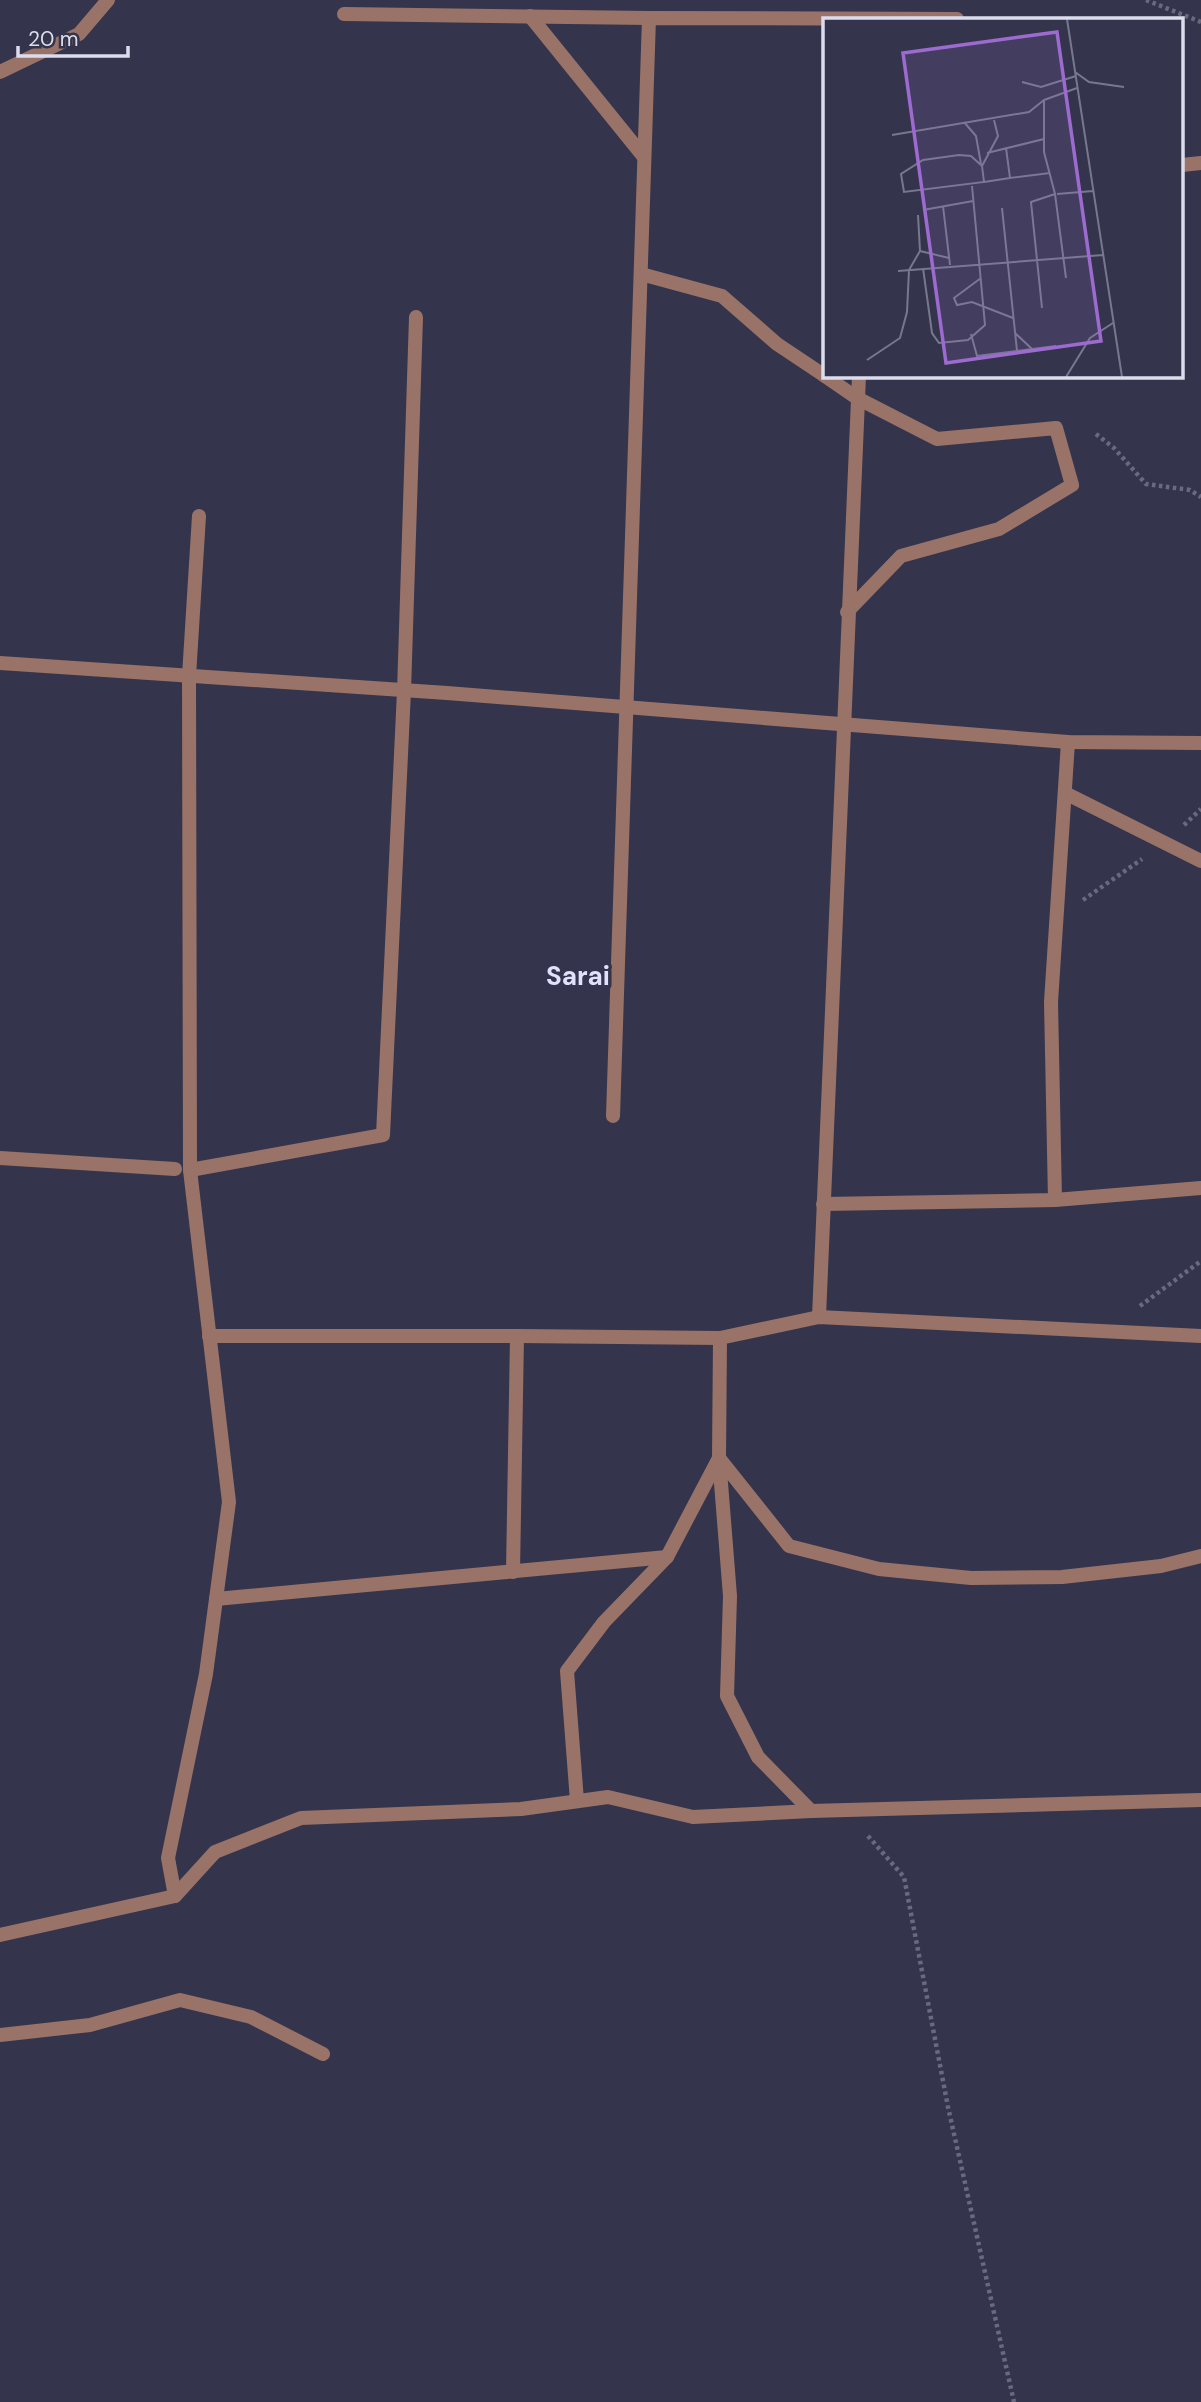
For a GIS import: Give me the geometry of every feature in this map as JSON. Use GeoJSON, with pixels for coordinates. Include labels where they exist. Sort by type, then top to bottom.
{"type":"FeatureCollection","features":[{"type":"Feature","properties":{"kind":"street"},"geometry":{"type":"LineString","coordinates":[[0,72],[79,34],[108,0]]}},
{"type":"Feature","properties":{"kind":"street"},"geometry":{"type":"LineString","coordinates":[[344,14],[823,19]]}},
{"type":"Feature","properties":{"kind":"street"},"geometry":{"type":"LineString","coordinates":[[530,16],[644,158]]}},
{"type":"Feature","properties":{"kind":"street"},"geometry":{"type":"LineString","coordinates":[[613,1116],[649,18]]}},
{"type":"Feature","properties":{"kind":"street"},"geometry":{"type":"LineString","coordinates":[[641,274],[722,296],[777,344],[823,375]]}},
{"type":"Feature","properties":{"kind":"street"},"geometry":{"type":"LineString","coordinates":[[0,1158],[182,1169],[383,1135],[404,691],[416,317]]}},
{"type":"Feature","properties":{"kind":"street"},"geometry":{"type":"LineString","coordinates":[[828,378],[858,398],[937,439],[1056,428],[1072,485],[999,529],[901,556],[847,612]]}},
{"type":"Feature","properties":{"kind":"street"},"geometry":{"type":"LineString","coordinates":[[818,1317],[859,378]]}},
{"type":"Feature","properties":{"kind":"street"},"geometry":{"type":"LineString","coordinates":[[175,1896],[168,1858],[206,1674],[229,1503],[209,1336],[182,1169],[189,676],[199,516]]}},
{"type":"Feature","properties":{"kind":"street"},"geometry":{"type":"LineString","coordinates":[[0,663],[1068,742],[1201,743]]}},
{"type":"Feature","properties":{"kind":"street"},"geometry":{"type":"LineString","coordinates":[[1055,1200],[1051,1002],[1068,742]]}},
{"type":"Feature","properties":{"kind":"street"},"geometry":{"type":"LineString","coordinates":[[1065,793],[1201,861]]}},
{"type":"Feature","properties":{"kind":"street"},"geometry":{"type":"LineString","coordinates":[[823,1204],[1055,1200],[1201,1188]]}},
{"type":"Feature","properties":{"kind":"street"},"geometry":{"type":"LineString","coordinates":[[209,1336],[720,1338],[818,1317],[1201,1336]]}},
{"type":"Feature","properties":{"kind":"street"},"geometry":{"type":"LineString","coordinates":[[513,1572],[517,1336]]}},
{"type":"Feature","properties":{"kind":"street"},"geometry":{"type":"LineString","coordinates":[[720,1338],[719,1458],[730,1597],[727,1696],[758,1757],[811,1811]]}},
{"type":"Feature","properties":{"kind":"street"},"geometry":{"type":"LineString","coordinates":[[719,1458],[789,1546],[879,1569],[971,1578],[1062,1577],[1161,1566],[1201,1556]]}},
{"type":"Feature","properties":{"kind":"street"},"geometry":{"type":"LineString","coordinates":[[577,1801],[567,1671],[604,1622],[667,1557],[719,1458]]}},
{"type":"Feature","properties":{"kind":"street"},"geometry":{"type":"LineString","coordinates":[[216,1599],[667,1557]]}},
{"type":"Feature","properties":{"kind":"street"},"geometry":{"type":"LineString","coordinates":[[0,1935],[175,1896],[215,1852],[301,1818],[521,1809],[608,1797],[693,1817],[1201,1800]]}},
{"type":"Feature","properties":{"kind":"street"},"geometry":{"type":"LineString","coordinates":[[0,2035],[90,2025],[180,2000],[251,2017],[323,2054]]}},
{"type":"Feature","properties":{"kind":"path"},"geometry":{"type":"LineString","coordinates":[[1146,0],[1201,22]]}},
{"type":"Feature","properties":{"kind":"path"},"geometry":{"type":"LineString","coordinates":[[1096,434],[1114,448],[1146,484],[1190,490],[1201,497]]}},
{"type":"Feature","properties":{"kind":"path"},"geometry":{"type":"LineString","coordinates":[[1056,919],[1165,843],[1201,808]]}},
{"type":"Feature","properties":{"kind":"path"},"geometry":{"type":"LineString","coordinates":[[1106,1331],[1201,1261]]}},
{"type":"Feature","properties":{"kind":"path"},"geometry":{"type":"LineString","coordinates":[[844,1810],[904,1877],[948,2107],[1014,2402]]}},
{"type":"Feature","properties":{"kind":"district","name":"Sarai"},"geometry":{"type":"Point","coordinates":[578,976]}}]}
